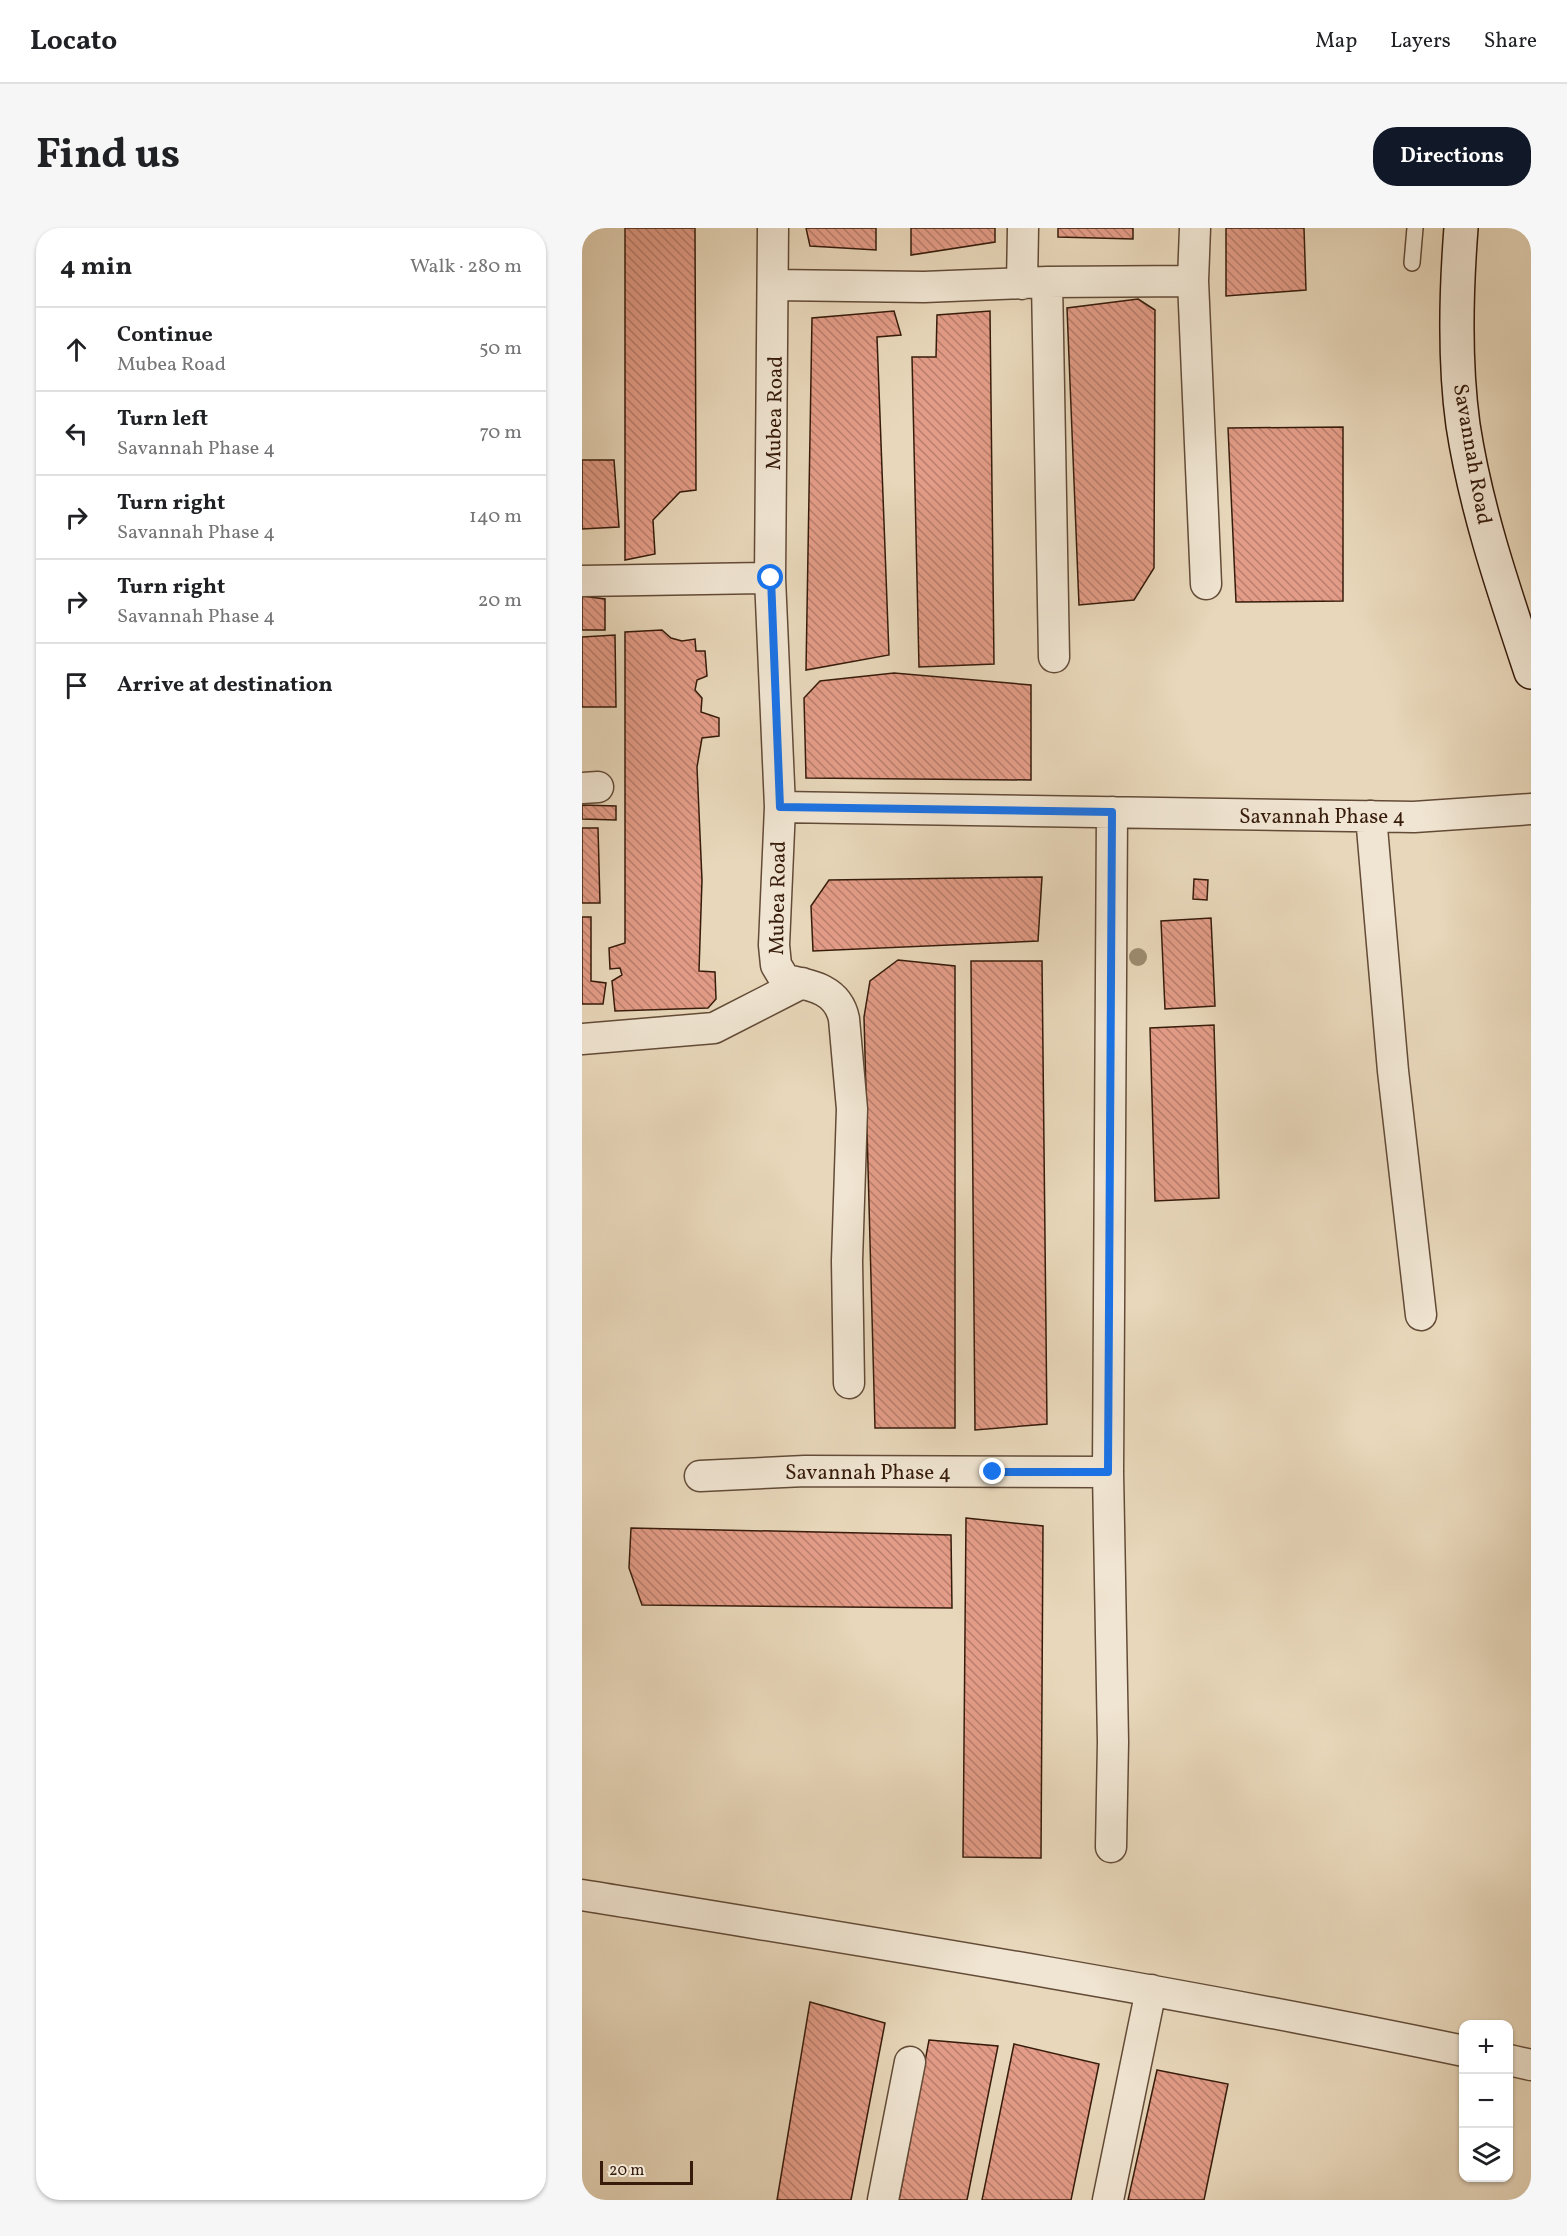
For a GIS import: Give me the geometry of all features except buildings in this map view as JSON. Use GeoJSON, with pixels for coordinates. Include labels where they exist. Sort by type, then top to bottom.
{"type":"FeatureCollection","features":[{"type":"Feature","properties":{"kind":"main road","name":"Savannah Road"},"geometry":{"type":"LineString","coordinates":[[1461,228],[1456,286],[1463,423],[1486,534],[1531,672]]}},
{"type":"Feature","properties":{"kind":"street","name":"Mubea Road"},"geometry":{"type":"LineString","coordinates":[[774,228],[771,578],[780,807],[774,945],[776,965],[785,980],[828,992],[842,1007],[844,1018],[852,1109],[847,1303],[849,1383]]}},
{"type":"Feature","properties":{"kind":"street"},"geometry":{"type":"LineString","coordinates":[[1023,228],[1035,283],[1054,657]]}},
{"type":"Feature","properties":{"kind":"street"},"geometry":{"type":"LineString","coordinates":[[1195,228],[1193,281],[1206,584]]}},
{"type":"Feature","properties":{"kind":"street"},"geometry":{"type":"LineString","coordinates":[[775,285],[924,287],[1193,281]]}},
{"type":"Feature","properties":{"kind":"street"},"geometry":{"type":"LineString","coordinates":[[582,581],[771,578]]}},
{"type":"Feature","properties":{"kind":"street","name":"Savannah Phase 4"},"geometry":{"type":"LineString","coordinates":[[780,807],[1371,816],[1446,816],[1531,809]]}},
{"type":"Feature","properties":{"kind":"street"},"geometry":{"type":"LineString","coordinates":[[1111,1847],[1113,1742],[1108,1472],[1112,812]]}},
{"type":"Feature","properties":{"kind":"street"},"geometry":{"type":"LineString","coordinates":[[1371,816],[1393,1071],[1421,1315]]}},
{"type":"Feature","properties":{"kind":"street"},"geometry":{"type":"LineString","coordinates":[[582,1039],[714,1028],[802,984]]}},
{"type":"Feature","properties":{"kind":"street","name":"Savannah Phase 4"},"geometry":{"type":"LineString","coordinates":[[700,1476],[806,1471],[1108,1472]]}},
{"type":"Feature","properties":{"kind":"street"},"geometry":{"type":"LineString","coordinates":[[582,1895],[988,1961],[1459,2050]]}},
{"type":"Feature","properties":{"kind":"street"},"geometry":{"type":"LineString","coordinates":[[1108,2200],[1151,1990]]}},
{"type":"Feature","properties":{"kind":"street"},"geometry":{"type":"LineString","coordinates":[[1513,2061],[1531,2065]]}},
{"type":"Feature","properties":{"kind":"street"},"geometry":{"type":"LineString","coordinates":[[883,2200],[910,2062]]}},
{"type":"Feature","properties":{"kind":"lane"},"geometry":{"type":"LineString","coordinates":[[1412,263],[1415,228]]}},
{"type":"Feature","properties":{"kind":"route"},"geometry":{"type":"LineString","coordinates":[[771,578],[780,807],[972,812],[1112,812],[1112,1192],[1108,1472],[993,1472]]}}]}
